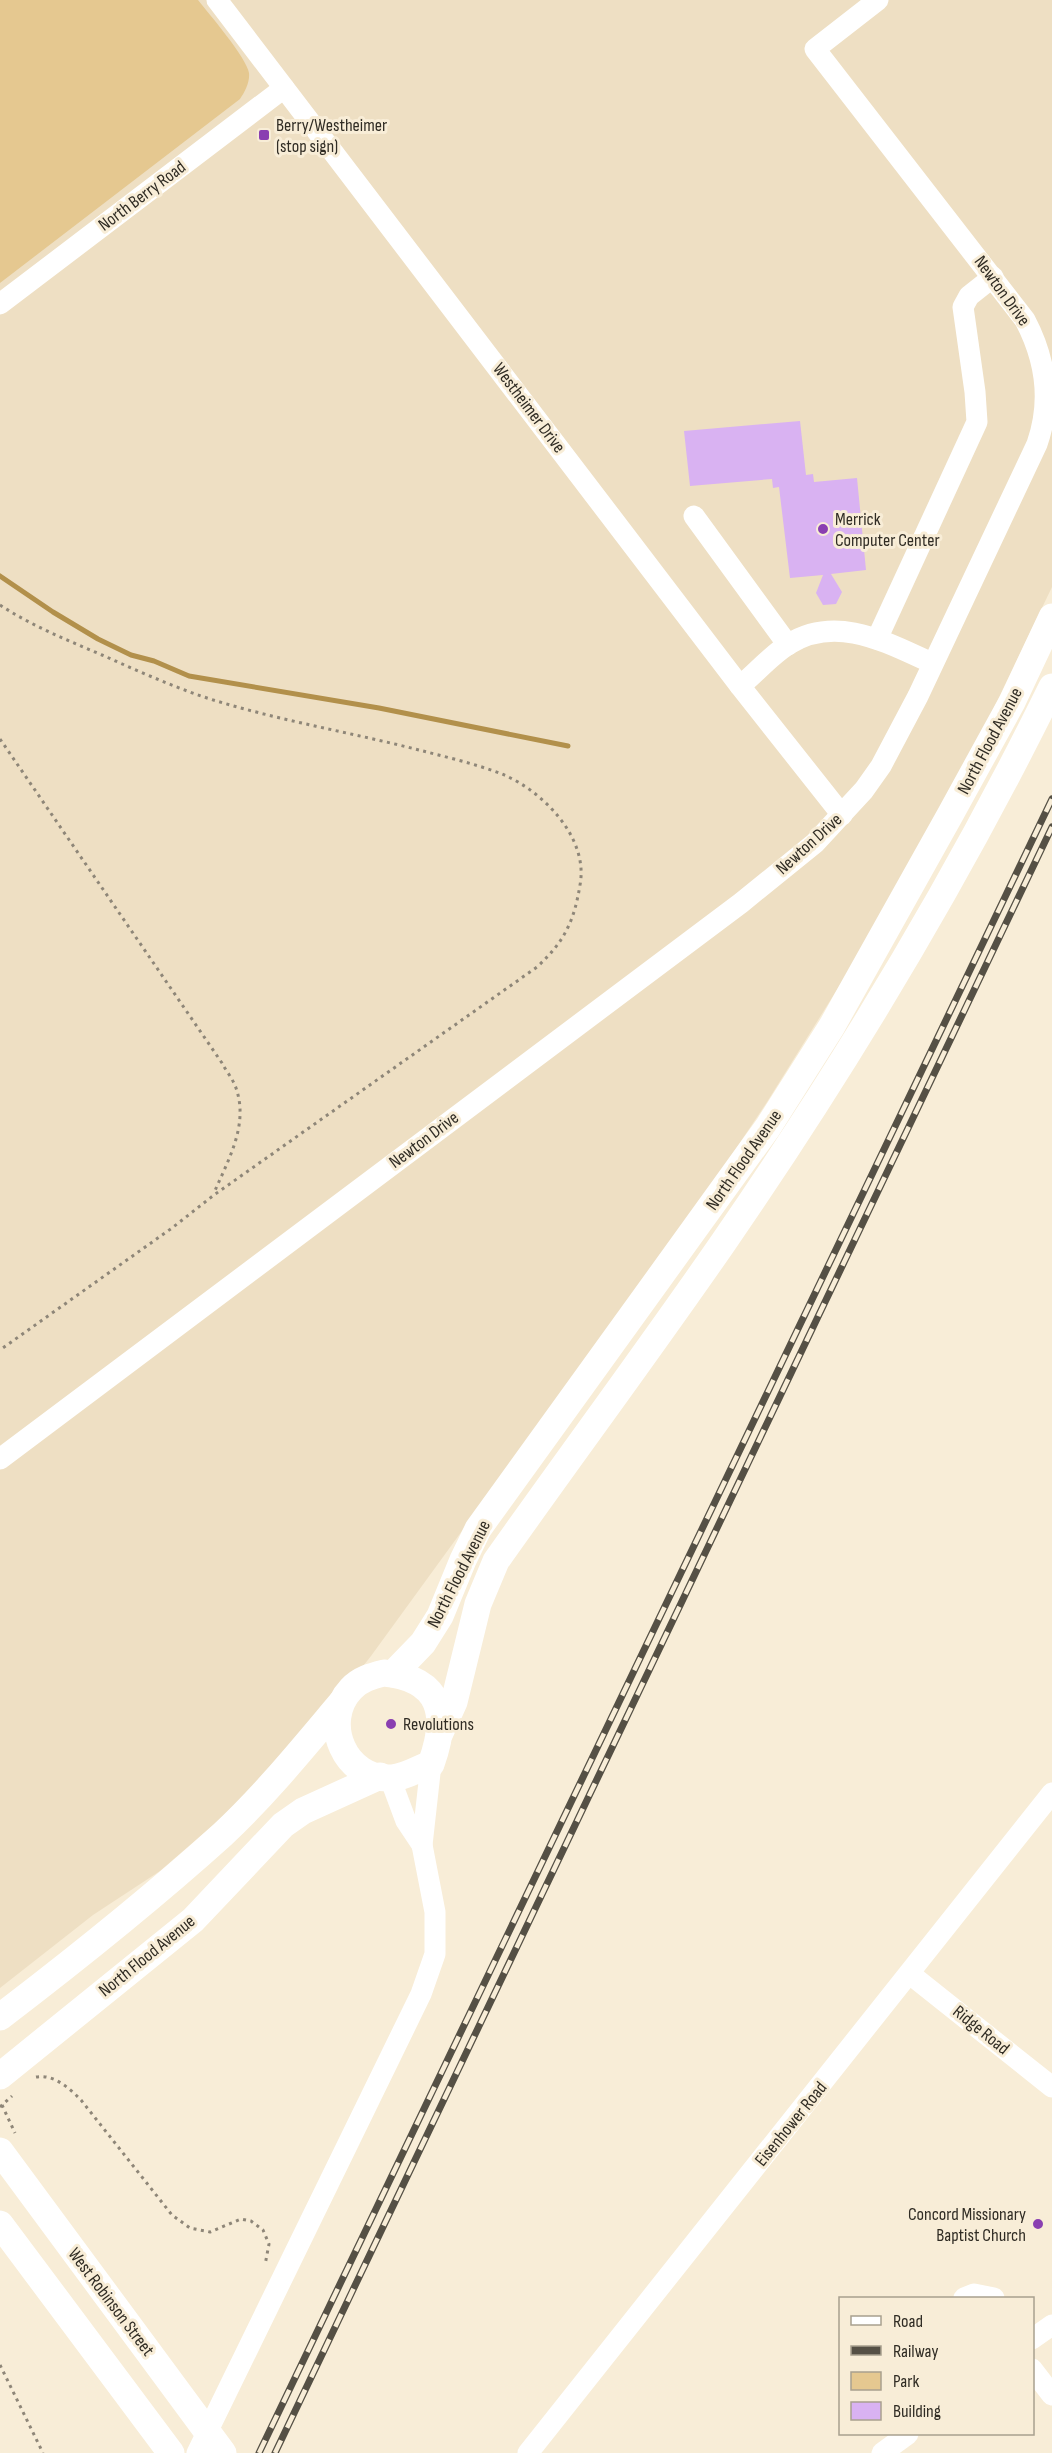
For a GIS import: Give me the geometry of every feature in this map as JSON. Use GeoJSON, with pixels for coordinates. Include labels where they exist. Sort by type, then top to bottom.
{"type":"FeatureCollection","features":[{"type":"Feature","properties":{"kind":"main road","name":"North Flood Avenue"},"geometry":{"type":"LineString","coordinates":[[393,1674],[423,1643],[440,1616],[478,1529],[768,1127],[832,1026],[1012,702],[1052,617]]}},
{"type":"Feature","properties":{"kind":"main road","name":"North Flood Avenue"},"geometry":{"type":"LineString","coordinates":[[440,1733],[454,1702],[478,1604],[496,1562],[723,1242],[855,1041],[977,831],[1052,687]]}},
{"type":"Feature","properties":{"kind":"main road"},"geometry":{"type":"LineString","coordinates":[[0,2017],[107,1932],[223,1834],[291,1762],[351,1688],[366,1678],[384,1673],[402,1674],[419,1682],[431,1693],[439,1708],[442,1724],[431,1764],[406,1775],[385,1777],[359,1768],[346,1755],[338,1739],[337,1721],[341,1703]]}},
{"type":"Feature","properties":{"kind":"main road","name":"North Flood Avenue"},"geometry":{"type":"LineString","coordinates":[[10,2083],[193,1920],[283,1825],[303,1811],[385,1777]]}},
{"type":"Feature","properties":{"kind":"main road","name":"West Robinson Street"},"geometry":{"type":"LineString","coordinates":[[0,2151],[223,2453]]}},
{"type":"Feature","properties":{"kind":"main road"},"geometry":{"type":"LineString","coordinates":[[0,2224],[171,2453]]}},
{"type":"Feature","properties":{"kind":"street","name":"Westheimer Drive"},"geometry":{"type":"LineString","coordinates":[[217,0],[740,686],[842,815]]}},
{"type":"Feature","properties":{"kind":"street","name":"Newton Drive"},"geometry":{"type":"LineString","coordinates":[[0,1459],[735,907],[814,843],[864,790],[881,766],[918,696],[1037,444],[1046,405],[1044,369],[1033,336],[1014,303],[815,48],[878,0]]}},
{"type":"Feature","properties":{"kind":"street","name":"North Berry Road"},"geometry":{"type":"LineString","coordinates":[[0,304],[284,88]]}},
{"type":"Feature","properties":{"kind":"street"},"geometry":{"type":"LineString","coordinates":[[877,639],[977,422],[963,307],[969,296],[993,277]]}},
{"type":"Feature","properties":{"kind":"street"},"geometry":{"type":"LineString","coordinates":[[694,516],[788,645]]}},
{"type":"Feature","properties":{"kind":"street"},"geometry":{"type":"LineString","coordinates":[[740,686],[788,645],[806,635],[830,630],[863,633],[932,663]]}},
{"type":"Feature","properties":{"kind":"street"},"geometry":{"type":"LineString","coordinates":[[197,2453],[421,1994],[435,1954],[435,1912],[422,1845],[431,1764]]}},
{"type":"Feature","properties":{"kind":"street"},"geometry":{"type":"LineString","coordinates":[[385,1777],[406,1821],[422,1845]]}},
{"type":"Feature","properties":{"kind":"street","name":"Eisenhower Road"},"geometry":{"type":"LineString","coordinates":[[528,2453],[1052,1793]]}},
{"type":"Feature","properties":{"kind":"street","name":"Ridge Road"},"geometry":{"type":"LineString","coordinates":[[910,1974],[1052,2087]]}},
{"type":"Feature","properties":{"kind":"street"},"geometry":{"type":"LineString","coordinates":[[966,2297],[974,2294],[989,2297]]}},
{"type":"Feature","properties":{"kind":"street"},"geometry":{"type":"LineString","coordinates":[[1034,2338],[1052,2325]]}},
{"type":"Feature","properties":{"kind":"street"},"geometry":{"type":"LineString","coordinates":[[1034,2372],[1052,2395]]}},
{"type":"Feature","properties":{"kind":"street"},"geometry":{"type":"LineString","coordinates":[[882,2453],[905,2435]]}},
{"type":"Feature","properties":{"kind":"path"},"geometry":{"type":"LineString","coordinates":[[0,605],[28,624],[208,698],[444,756],[502,774],[542,801],[562,822],[570,833],[581,864],[582,877],[577,904],[564,937],[555,951],[513,985],[214,1195],[172,1228],[0,1350]]}},
{"type":"Feature","properties":{"kind":"path"},"geometry":{"type":"LineString","coordinates":[[0,739],[222,1063],[236,1089],[239,1118],[237,1141],[214,1195]]}},
{"type":"Feature","properties":{"kind":"path"},"geometry":{"type":"LineString","coordinates":[[28,2082],[38,2076],[48,2077],[66,2085],[81,2100],[172,2215],[190,2228],[210,2232],[241,2219],[251,2221],[263,2230],[269,2244],[265,2267]]}},
{"type":"Feature","properties":{"kind":"path"},"geometry":{"type":"LineString","coordinates":[[0,2107],[10,2083]]}},
{"type":"Feature","properties":{"kind":"path"},"geometry":{"type":"LineString","coordinates":[[0,2366],[43,2453]]}},
{"type":"Feature","properties":{"kind":"shaded area"},"geometry":{"type":"Polygon","coordinates":[[[0,0],[1052,0],[1052,587],[989,718],[871,935],[767,1102],[691,1216],[371,1656],[330,1708],[234,1807],[160,1871],[93,1915],[0,1988],[0,0]]]}},
{"type":"Feature","properties":{"kind":"green space"},"geometry":{"type":"Polygon","coordinates":[[[0,0],[198,0],[242,57],[249,76],[247,87],[240,99],[0,283],[0,0]]]}},
{"type":"Feature","properties":{"kind":"building","name":"Merrick Computer Center"},"geometry":{"type":"Polygon","coordinates":[[[800,421],[806,475],[813,474],[814,482],[857,478],[866,570],[831,574],[842,592],[836,604],[823,605],[816,593],[823,575],[790,578],[779,487],[773,488],[772,479],[690,486],[684,431],[800,421]]]}},
{"type":"Feature","properties":{"kind":"waterway"},"geometry":{"type":"LineString","coordinates":[[0,576],[98,639],[131,655],[154,661],[189,676],[379,708],[568,746]]}},
{"type":"Feature","properties":{"kind":"railway"},"geometry":{"type":"LineString","coordinates":[[259,2453],[1052,799]]}},
{"type":"Feature","properties":{"kind":"railway"},"geometry":{"type":"LineString","coordinates":[[275,2453],[1052,827]]}},
{"type":"Feature","properties":{"kind":"place","name":"Berry/Westheimer (stop sign)"},"geometry":{"type":"Point","coordinates":[264,135]}},
{"type":"Feature","properties":{"kind":"place","name":"Merrick Computer Center"},"geometry":{"type":"Point","coordinates":[823,529]}},
{"type":"Feature","properties":{"kind":"place","name":"Revolutions"},"geometry":{"type":"Point","coordinates":[391,1724]}},
{"type":"Feature","properties":{"kind":"place","name":"Concord Missionary Baptist Church"},"geometry":{"type":"Point","coordinates":[1038,2224]}}]}
